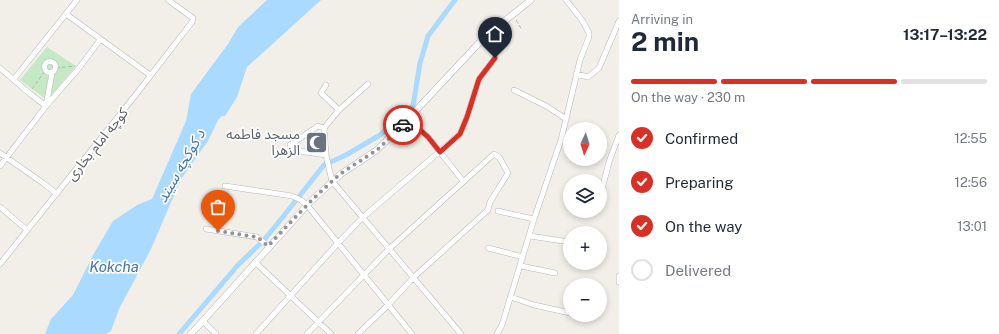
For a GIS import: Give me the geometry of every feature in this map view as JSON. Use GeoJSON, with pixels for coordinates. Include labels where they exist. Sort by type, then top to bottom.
{"type":"FeatureCollection","features":[{"type":"Feature","properties":{"kind":"street"},"geometry":{"type":"LineString","coordinates":[[14,79],[77,0]]}},
{"type":"Feature","properties":{"kind":"street","name":"کوچه امام بخاری"},"geometry":{"type":"LineString","coordinates":[[0,264],[192,22],[193,18],[168,0]]}},
{"type":"Feature","properties":{"kind":"street"},"geometry":{"type":"LineString","coordinates":[[191,334],[255,262],[266,244],[332,181],[377,150],[479,43],[531,0]]}},
{"type":"Feature","properties":{"kind":"street"},"geometry":{"type":"LineString","coordinates":[[497,334],[502,325],[534,219],[561,140],[580,60],[590,38],[582,20],[566,0]]}},
{"type":"Feature","properties":{"kind":"street"},"geometry":{"type":"LineString","coordinates":[[66,14],[150,75]]}},
{"type":"Feature","properties":{"kind":"street"},"geometry":{"type":"LineString","coordinates":[[576,74],[588,78],[599,68],[619,21]]}},
{"type":"Feature","properties":{"kind":"street"},"geometry":{"type":"LineString","coordinates":[[0,166],[46,106],[100,40]]}},
{"type":"Feature","properties":{"kind":"street"},"geometry":{"type":"LineString","coordinates":[[256,334],[362,218],[460,134],[479,79],[495,58]]}},
{"type":"Feature","properties":{"kind":"street"},"geometry":{"type":"LineString","coordinates":[[46,106],[52,73],[56,68],[55,64],[49,62],[44,67],[48,73],[52,73]]}},
{"type":"Feature","properties":{"kind":"street"},"geometry":{"type":"LineString","coordinates":[[0,68],[28,93],[46,106]]}},
{"type":"Feature","properties":{"kind":"street"},"geometry":{"type":"LineString","coordinates":[[368,84],[339,110],[324,128],[326,158],[332,181],[461,334]]}},
{"type":"Feature","properties":{"kind":"street"},"geometry":{"type":"LineString","coordinates":[[326,85],[321,93],[339,110]]}},
{"type":"Feature","properties":{"kind":"street"},"geometry":{"type":"LineString","coordinates":[[514,90],[548,107],[566,119]]}},
{"type":"Feature","properties":{"kind":"street"},"geometry":{"type":"LineString","coordinates":[[408,119],[428,137],[463,181]]}},
{"type":"Feature","properties":{"kind":"street"},"geometry":{"type":"LineString","coordinates":[[324,128],[318,126],[290,145],[290,147],[326,158]]}},
{"type":"Feature","properties":{"kind":"street"},"geometry":{"type":"LineString","coordinates":[[606,174],[619,135]]}},
{"type":"Feature","properties":{"kind":"street"},"geometry":{"type":"LineString","coordinates":[[0,153],[57,194]]}},
{"type":"Feature","properties":{"kind":"street"},"geometry":{"type":"LineString","coordinates":[[307,334],[389,249],[494,154],[499,157],[508,173],[490,202],[488,210],[414,277],[358,334]]}},
{"type":"Feature","properties":{"kind":"street"},"geometry":{"type":"LineString","coordinates":[[224,186],[292,196],[301,200],[307,205],[365,275],[412,334]]}},
{"type":"Feature","properties":{"kind":"street"},"geometry":{"type":"LineString","coordinates":[[0,207],[28,230]]}},
{"type":"Feature","properties":{"kind":"street"},"geometry":{"type":"LineString","coordinates":[[498,210],[534,219]]}},
{"type":"Feature","properties":{"kind":"street"},"geometry":{"type":"LineString","coordinates":[[206,229],[257,237],[266,244]]}},
{"type":"Feature","properties":{"kind":"street"},"geometry":{"type":"LineString","coordinates":[[530,236],[563,241]]}},
{"type":"Feature","properties":{"kind":"street"},"geometry":{"type":"LineString","coordinates":[[488,248],[523,257]]}},
{"type":"Feature","properties":{"kind":"street"},"geometry":{"type":"LineString","coordinates":[[255,262],[331,334]]}},
{"type":"Feature","properties":{"kind":"street"},"geometry":{"type":"LineString","coordinates":[[521,266],[555,273]]}},
{"type":"Feature","properties":{"kind":"street"},"geometry":{"type":"LineString","coordinates":[[619,276],[619,282]]}},
{"type":"Feature","properties":{"kind":"street"},"geometry":{"type":"LineString","coordinates":[[511,297],[563,311]]}},
{"type":"Feature","properties":{"kind":"street"},"geometry":{"type":"LineString","coordinates":[[203,321],[216,334]]}},
{"type":"Feature","properties":{"kind":"path"},"geometry":{"type":"LineString","coordinates":[[512,15],[520,24],[522,30]]}},
{"type":"Feature","properties":{"kind":"path"},"geometry":{"type":"LineString","coordinates":[[56,68],[81,65]]}},
{"type":"Feature","properties":{"kind":"path"},"geometry":{"type":"LineString","coordinates":[[28,93],[46,71]]}},
{"type":"Feature","properties":{"kind":"green space"},"geometry":{"type":"Polygon","coordinates":[[[47,47],[76,66],[47,100],[20,80],[47,47]]]}},
{"type":"Feature","properties":{"kind":"water","name":"Kokcha"},"geometry":{"type":"Polygon","coordinates":[[[267,0],[321,0],[247,67],[237,97],[225,116],[222,116],[218,120],[208,141],[181,179],[151,249],[119,309],[111,331],[106,334],[45,334],[51,319],[73,295],[93,255],[113,221],[137,205],[152,199],[186,121],[191,94],[228,44],[238,27],[267,0]]]}},
{"type":"Feature","properties":{"kind":"waterway"},"geometry":{"type":"LineString","coordinates":[[179,334],[238,265],[264,240],[324,165],[346,155],[380,135],[413,106],[420,63],[428,36],[455,0]]}},
{"type":"Feature","properties":{"kind":"way so far"},"geometry":{"type":"LineString","coordinates":[[218,231],[257,237],[268,246],[310,202],[340,174],[377,150],[403,125]]}},
{"type":"Feature","properties":{"kind":"place","name":"مسجد فاطمه الزهرا"},"geometry":{"type":"Point","coordinates":[316,142]}},
{"type":"Feature","properties":{"kind":"route"},"geometry":{"type":"LineString","coordinates":[[403,125],[408,119],[428,137],[440,152],[460,134],[479,79],[495,58]]}},
{"type":"Feature","properties":{"kind":"water label","name":"د کوکچه سیند"},"geometry":{"type":"Point","coordinates":[181,166]}}]}
